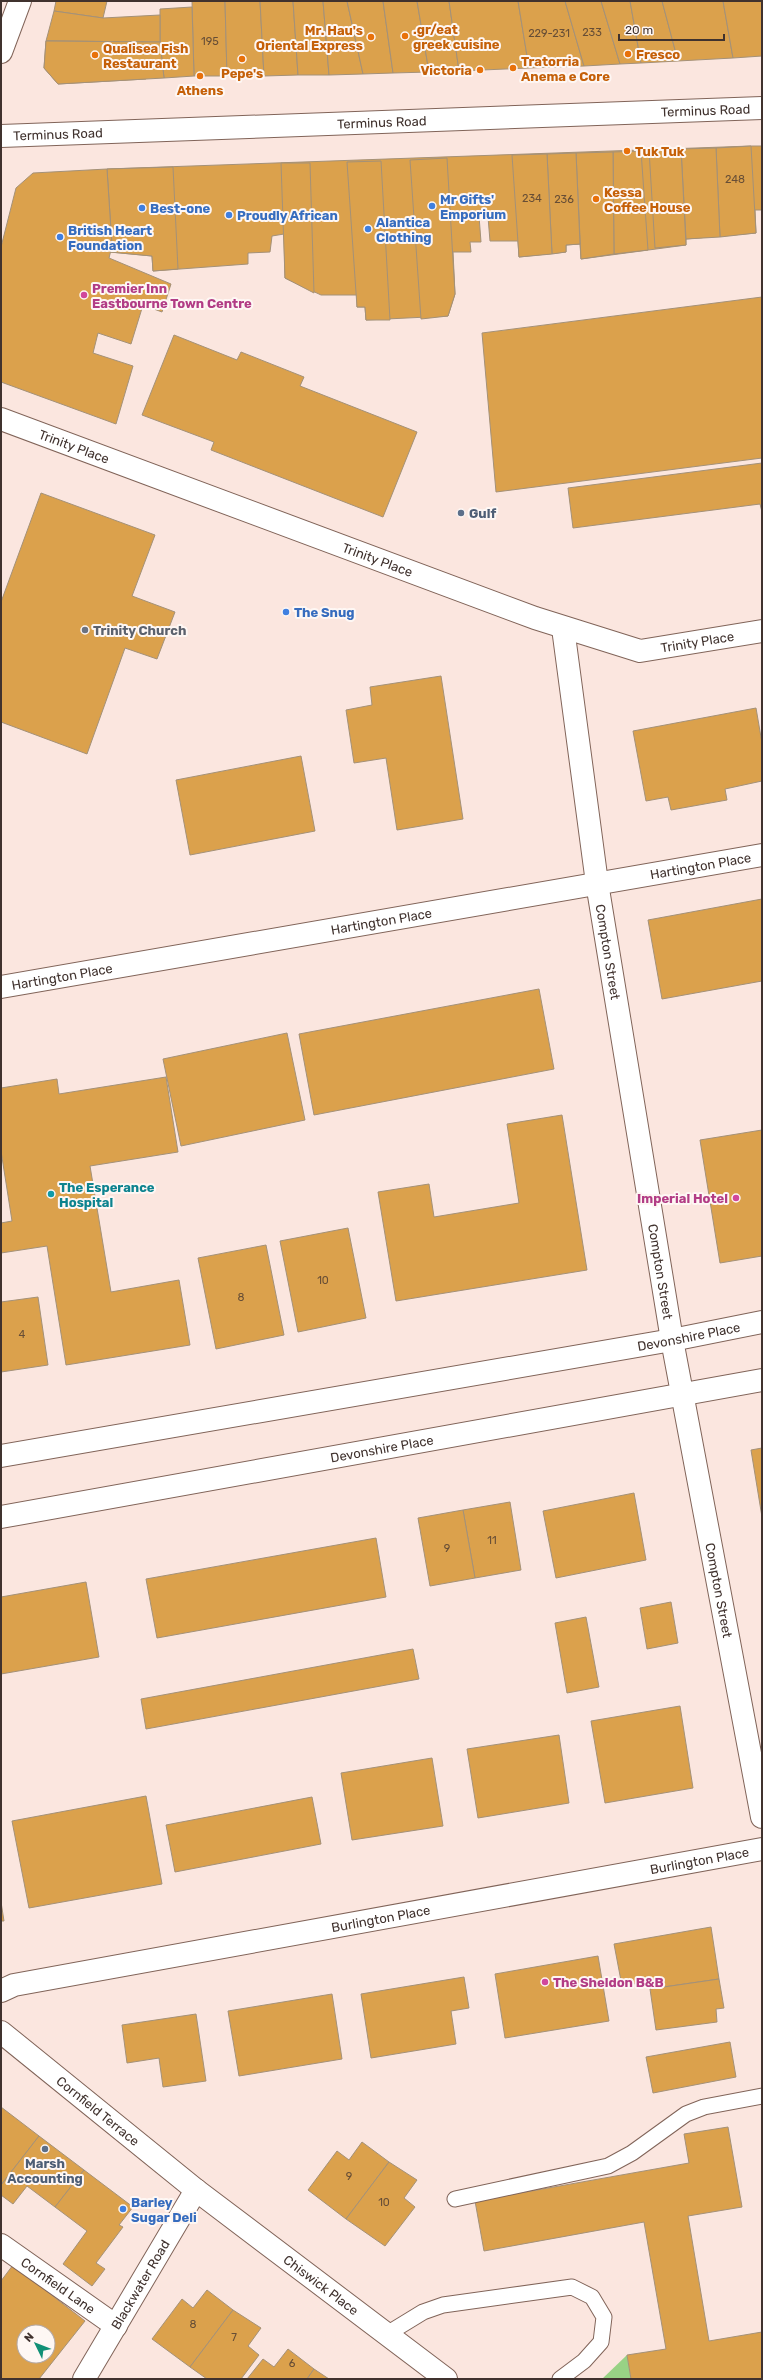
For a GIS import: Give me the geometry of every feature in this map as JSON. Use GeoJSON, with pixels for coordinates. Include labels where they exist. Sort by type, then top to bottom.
{"type":"FeatureCollection","features":[{"type":"Feature","properties":{"kind":"street"},"geometry":{"type":"LineString","coordinates":[[1,52],[20,1]]}},
{"type":"Feature","properties":{"kind":"street","name":"Terminus Road"},"geometry":{"type":"LineString","coordinates":[[1,136],[762,108]]}},
{"type":"Feature","properties":{"kind":"street","name":"Trinity Place"},"geometry":{"type":"LineString","coordinates":[[1,419],[563,628],[640,651],[762,631]]}},
{"type":"Feature","properties":{"kind":"street","name":"Compton Street"},"geometry":{"type":"LineString","coordinates":[[563,628],[597,883],[672,1340],[762,1816]]}},
{"type":"Feature","properties":{"kind":"street","name":"Hartington Place"},"geometry":{"type":"LineString","coordinates":[[1,987],[762,855]]}},
{"type":"Feature","properties":{"kind":"street","name":"Devonshire Place"},"geometry":{"type":"LineString","coordinates":[[1,1456],[672,1340],[762,1322]]}},
{"type":"Feature","properties":{"kind":"street","name":"Devonshire Place"},"geometry":{"type":"LineString","coordinates":[[1,1517],[682,1396],[762,1380]]}},
{"type":"Feature","properties":{"kind":"street","name":"Burlington Place"},"geometry":{"type":"LineString","coordinates":[[1,1991],[22,1983],[762,1849]]}},
{"type":"Feature","properties":{"kind":"street","name":"Cornfield Terrace"},"geometry":{"type":"LineString","coordinates":[[1,2032],[196,2190]]}},
{"type":"Feature","properties":{"kind":"street","name":"Blackwater Road"},"geometry":{"type":"LineString","coordinates":[[84,2379],[196,2190]]}},
{"type":"Feature","properties":{"kind":"street","name":"Chiswick Place"},"geometry":{"type":"LineString","coordinates":[[196,2190],[446,2379]]}},
{"type":"Feature","properties":{"kind":"street","name":"Cornfield Lane"},"geometry":{"type":"LineString","coordinates":[[1,2245],[116,2326]]}},
{"type":"Feature","properties":{"kind":"lane"},"geometry":{"type":"LineString","coordinates":[[455,2199],[608,2166],[632,2153],[686,2114],[704,2108],[762,2096]]}},
{"type":"Feature","properties":{"kind":"lane"},"geometry":{"type":"LineString","coordinates":[[387,2334],[423,2312],[443,2305],[572,2287],[592,2297],[604,2318],[601,2342],[584,2361],[560,2379]]}},
{"type":"Feature","properties":{"kind":"green space"},"geometry":{"type":"Polygon","coordinates":[[[627,2355],[631,2379],[602,2379],[627,2355]]]}},
{"type":"Feature","properties":{"kind":"building"},"geometry":{"type":"Polygon","coordinates":[[[56,1],[107,1],[103,18],[54,11],[56,1]]]}},
{"type":"Feature","properties":{"kind":"building"},"geometry":{"type":"Polygon","coordinates":[[[192,1],[225,1],[227,76],[194,76],[192,1]]]}},
{"type":"Feature","properties":{"kind":"building"},"geometry":{"type":"Polygon","coordinates":[[[225,1],[260,1],[264,76],[227,76],[225,1]]]}},
{"type":"Feature","properties":{"kind":"building"},"geometry":{"type":"Polygon","coordinates":[[[260,1],[293,1],[298,75],[264,76],[260,1]]]}},
{"type":"Feature","properties":{"kind":"building"},"geometry":{"type":"Polygon","coordinates":[[[293,1],[323,1],[329,75],[298,75],[293,1]]]}},
{"type":"Feature","properties":{"kind":"building"},"geometry":{"type":"Polygon","coordinates":[[[323,1],[347,1],[363,74],[329,75],[323,1]]]}},
{"type":"Feature","properties":{"kind":"building","name":"Mr. Hau's Oriental Express"},"geometry":{"type":"Polygon","coordinates":[[[347,1],[383,1],[393,73],[363,74],[347,1]]]}},
{"type":"Feature","properties":{"kind":"building","name":".gr/eat greek cuisine"},"geometry":{"type":"Polygon","coordinates":[[[383,1],[417,1],[429,72],[393,73],[383,1]]]}},
{"type":"Feature","properties":{"kind":"building"},"geometry":{"type":"Polygon","coordinates":[[[417,1],[449,1],[459,71],[429,72],[417,1]]]}},
{"type":"Feature","properties":{"kind":"building"},"geometry":{"type":"Polygon","coordinates":[[[449,1],[518,1],[529,68],[459,71],[449,1]]]}},
{"type":"Feature","properties":{"kind":"building"},"geometry":{"type":"Polygon","coordinates":[[[518,1],[565,1],[584,66],[529,68],[518,1]]]}},
{"type":"Feature","properties":{"kind":"building"},"geometry":{"type":"Polygon","coordinates":[[[565,1],[601,1],[620,64],[584,66],[565,1]]]}},
{"type":"Feature","properties":{"kind":"building"},"geometry":{"type":"Polygon","coordinates":[[[601,1],[630,1],[641,63],[620,64],[601,1]]]}},
{"type":"Feature","properties":{"kind":"building"},"geometry":{"type":"Polygon","coordinates":[[[630,1],[662,1],[678,61],[641,63],[630,1]]]}},
{"type":"Feature","properties":{"kind":"building"},"geometry":{"type":"Polygon","coordinates":[[[662,1],[723,1],[733,58],[678,61],[662,1]]]}},
{"type":"Feature","properties":{"kind":"building"},"geometry":{"type":"Polygon","coordinates":[[[723,1],[762,1],[762,56],[733,58],[723,1]]]}},
{"type":"Feature","properties":{"kind":"building"},"geometry":{"type":"Polygon","coordinates":[[[192,7],[194,76],[164,78],[160,42],[160,9],[192,7]]]}},
{"type":"Feature","properties":{"kind":"building"},"geometry":{"type":"Polygon","coordinates":[[[54,11],[103,18],[160,15],[160,42],[46,41],[54,11]]]}},
{"type":"Feature","properties":{"kind":"building","name":"Qualisea Fish Restaurant"},"geometry":{"type":"Polygon","coordinates":[[[46,41],[144,42],[146,79],[58,84],[44,68],[46,41]]]}},
{"type":"Feature","properties":{"kind":"building","name":"Qualisea Fish Restaurant"},"geometry":{"type":"Polygon","coordinates":[[[46,41],[160,42],[164,78],[58,84],[44,68],[46,41]]]}},
{"type":"Feature","properties":{"kind":"building"},"geometry":{"type":"Polygon","coordinates":[[[751,146],[756,233],[720,237],[716,148],[751,146]]]}},
{"type":"Feature","properties":{"kind":"building"},"geometry":{"type":"Polygon","coordinates":[[[762,146],[762,210],[755,210],[756,233],[686,239],[686,245],[581,259],[580,244],[566,245],[566,252],[519,257],[518,241],[490,241],[488,217],[479,216],[481,242],[470,242],[471,252],[453,252],[455,294],[448,316],[366,320],[365,307],[357,307],[357,295],[321,295],[285,278],[284,234],[272,236],[270,252],[248,253],[248,264],[153,271],[152,256],[110,252],[112,246],[107,169],[762,146]]]}},
{"type":"Feature","properties":{"kind":"building"},"geometry":{"type":"Polygon","coordinates":[[[716,148],[720,237],[686,239],[681,149],[716,148]]]}},
{"type":"Feature","properties":{"kind":"building"},"geometry":{"type":"Polygon","coordinates":[[[681,149],[686,245],[655,248],[649,150],[681,149]]]}},
{"type":"Feature","properties":{"kind":"building"},"geometry":{"type":"Polygon","coordinates":[[[641,151],[648,250],[614,254],[613,152],[641,151]]]}},
{"type":"Feature","properties":{"kind":"building","name":"Kessa Coffee House"},"geometry":{"type":"Polygon","coordinates":[[[613,152],[614,254],[581,259],[576,153],[613,152]]]}},
{"type":"Feature","properties":{"kind":"building"},"geometry":{"type":"Polygon","coordinates":[[[576,153],[580,244],[566,245],[566,252],[552,254],[547,154],[576,153]]]}},
{"type":"Feature","properties":{"kind":"building"},"geometry":{"type":"Polygon","coordinates":[[[547,154],[552,254],[519,257],[512,155],[547,154]]]}},
{"type":"Feature","properties":{"kind":"building","name":"Mr Gifts' Emporium"},"geometry":{"type":"Polygon","coordinates":[[[447,158],[455,294],[448,316],[421,319],[410,160],[447,158]]]}},
{"type":"Feature","properties":{"kind":"building","name":"Alantica Clothing"},"geometry":{"type":"Polygon","coordinates":[[[381,161],[390,320],[366,320],[365,307],[357,307],[347,162],[381,161]]]}},
{"type":"Feature","properties":{"kind":"building"},"geometry":{"type":"Polygon","coordinates":[[[281,163],[310,163],[314,293],[285,278],[281,163]]]}},
{"type":"Feature","properties":{"kind":"building","name":"Best-one"},"geometry":{"type":"Polygon","coordinates":[[[173,167],[178,269],[153,271],[152,256],[110,252],[112,246],[107,169],[173,167]]]}},
{"type":"Feature","properties":{"kind":"building","name":"Premier Inn Eastbourne Town Centre"},"geometry":{"type":"Polygon","coordinates":[[[107,169],[112,246],[109,258],[171,284],[162,312],[143,305],[131,344],[98,333],[93,353],[133,366],[116,424],[1,382],[1,247],[16,188],[33,173],[107,169]]]}},
{"type":"Feature","properties":{"kind":"building"},"geometry":{"type":"Polygon","coordinates":[[[762,297],[762,458],[496,492],[482,333],[762,297]]]}},
{"type":"Feature","properties":{"kind":"building"},"geometry":{"type":"Polygon","coordinates":[[[174,335],[237,360],[241,352],[304,377],[300,386],[417,432],[383,517],[211,450],[214,442],[142,415],[174,335]]]}},
{"type":"Feature","properties":{"kind":"building"},"geometry":{"type":"Polygon","coordinates":[[[762,463],[762,512],[760,504],[573,528],[568,488],[762,463]]]}},
{"type":"Feature","properties":{"kind":"building","name":"Trinity Church"},"geometry":{"type":"Polygon","coordinates":[[[41,493],[155,535],[132,596],[175,612],[157,659],[125,648],[87,754],[1,722],[1,602],[41,493]]]}},
{"type":"Feature","properties":{"kind":"building"},"geometry":{"type":"Polygon","coordinates":[[[441,676],[463,819],[397,830],[386,758],[354,763],[346,710],[372,705],[370,687],[441,676]]]}},
{"type":"Feature","properties":{"kind":"building"},"geometry":{"type":"Polygon","coordinates":[[[756,708],[762,743],[762,781],[725,789],[727,800],[671,810],[668,797],[646,801],[633,731],[756,708]]]}},
{"type":"Feature","properties":{"kind":"building"},"geometry":{"type":"Polygon","coordinates":[[[301,756],[315,831],[190,855],[176,780],[301,756]]]}},
{"type":"Feature","properties":{"kind":"building"},"geometry":{"type":"Polygon","coordinates":[[[762,899],[762,981],[662,999],[648,920],[762,899]]]}},
{"type":"Feature","properties":{"kind":"building"},"geometry":{"type":"Polygon","coordinates":[[[539,989],[554,1069],[314,1115],[299,1034],[539,989]]]}},
{"type":"Feature","properties":{"kind":"building"},"geometry":{"type":"Polygon","coordinates":[[[287,1033],[305,1120],[181,1146],[163,1059],[287,1033]]]}},
{"type":"Feature","properties":{"kind":"building","name":"The Esperance Hospital"},"geometry":{"type":"Polygon","coordinates":[[[166,1077],[178,1152],[90,1166],[111,1292],[179,1280],[190,1345],[66,1365],[47,1246],[1,1253],[1,1223],[12,1221],[1,1151],[1,1088],[57,1079],[59,1094],[166,1077]]]}},
{"type":"Feature","properties":{"kind":"building"},"geometry":{"type":"Polygon","coordinates":[[[562,1115],[587,1270],[396,1301],[378,1192],[429,1184],[434,1217],[519,1203],[507,1124],[562,1115]]]}},
{"type":"Feature","properties":{"kind":"building","name":"Imperial Hotel"},"geometry":{"type":"Polygon","coordinates":[[[762,1130],[762,1256],[720,1263],[700,1140],[762,1130]]]}},
{"type":"Feature","properties":{"kind":"building"},"geometry":{"type":"Polygon","coordinates":[[[348,1228],[366,1318],[298,1332],[280,1241],[348,1228]]]}},
{"type":"Feature","properties":{"kind":"building"},"geometry":{"type":"Polygon","coordinates":[[[266,1245],[284,1335],[216,1349],[198,1258],[266,1245]]]}},
{"type":"Feature","properties":{"kind":"building"},"geometry":{"type":"Polygon","coordinates":[[[38,1297],[48,1365],[1,1372],[1,1302],[38,1297]]]}},
{"type":"Feature","properties":{"kind":"building"},"geometry":{"type":"Polygon","coordinates":[[[762,1448],[762,1517],[751,1450],[762,1448]]]}},
{"type":"Feature","properties":{"kind":"building"},"geometry":{"type":"Polygon","coordinates":[[[634,1493],[646,1560],[556,1578],[543,1511],[634,1493]]]}},
{"type":"Feature","properties":{"kind":"building"},"geometry":{"type":"Polygon","coordinates":[[[510,1502],[521,1570],[475,1578],[463,1510],[510,1502]]]}},
{"type":"Feature","properties":{"kind":"building"},"geometry":{"type":"Polygon","coordinates":[[[463,1510],[475,1578],[430,1586],[418,1518],[463,1510]]]}},
{"type":"Feature","properties":{"kind":"building"},"geometry":{"type":"Polygon","coordinates":[[[376,1538],[386,1597],[157,1638],[146,1579],[376,1538]]]}},
{"type":"Feature","properties":{"kind":"building"},"geometry":{"type":"Polygon","coordinates":[[[86,1582],[99,1657],[1,1674],[1,1597],[86,1582]]]}},
{"type":"Feature","properties":{"kind":"building"},"geometry":{"type":"Polygon","coordinates":[[[671,1602],[678,1643],[647,1649],[640,1608],[671,1602]]]}},
{"type":"Feature","properties":{"kind":"building"},"geometry":{"type":"Polygon","coordinates":[[[586,1617],[599,1687],[567,1693],[555,1623],[586,1617]]]}},
{"type":"Feature","properties":{"kind":"building"},"geometry":{"type":"Polygon","coordinates":[[[413,1649],[419,1679],[146,1729],[141,1699],[413,1649]]]}},
{"type":"Feature","properties":{"kind":"building"},"geometry":{"type":"Polygon","coordinates":[[[680,1706],[693,1788],[605,1803],[591,1721],[680,1706]]]}},
{"type":"Feature","properties":{"kind":"building"},"geometry":{"type":"Polygon","coordinates":[[[559,1735],[569,1803],[478,1818],[467,1749],[559,1735]]]}},
{"type":"Feature","properties":{"kind":"building"},"geometry":{"type":"Polygon","coordinates":[[[432,1758],[443,1826],[352,1840],[341,1773],[432,1758]]]}},
{"type":"Feature","properties":{"kind":"building"},"geometry":{"type":"Polygon","coordinates":[[[146,1796],[162,1884],[29,1908],[12,1821],[146,1796]]]}},
{"type":"Feature","properties":{"kind":"building"},"geometry":{"type":"Polygon","coordinates":[[[312,1797],[321,1844],[175,1872],[166,1825],[312,1797]]]}},
{"type":"Feature","properties":{"kind":"building"},"geometry":{"type":"Polygon","coordinates":[[[1,1902],[4,1921],[1,1921],[1,1902]]]}},
{"type":"Feature","properties":{"kind":"building"},"geometry":{"type":"Polygon","coordinates":[[[711,1927],[719,1979],[650,1989],[650,1981],[622,1986],[614,1944],[711,1927]]]}},
{"type":"Feature","properties":{"kind":"building"},"geometry":{"type":"Polygon","coordinates":[[[598,1956],[609,2021],[505,2038],[495,1974],[598,1956]]]}},
{"type":"Feature","properties":{"kind":"building"},"geometry":{"type":"Polygon","coordinates":[[[464,1977],[469,2008],[451,2011],[456,2044],[371,2058],[361,1994],[464,1977]]]}},
{"type":"Feature","properties":{"kind":"building"},"geometry":{"type":"Polygon","coordinates":[[[719,1979],[724,2008],[716,2009],[717,2022],[656,2030],[650,1989],[719,1979]]]}},
{"type":"Feature","properties":{"kind":"building"},"geometry":{"type":"Polygon","coordinates":[[[332,1994],[342,2059],[239,2076],[228,2011],[332,1994]]]}},
{"type":"Feature","properties":{"kind":"building"},"geometry":{"type":"Polygon","coordinates":[[[196,2014],[206,2081],[163,2087],[159,2058],[127,2063],[122,2025],[196,2014]]]}},
{"type":"Feature","properties":{"kind":"building"},"geometry":{"type":"Polygon","coordinates":[[[730,2042],[736,2077],[653,2093],[646,2057],[730,2042]]]}},
{"type":"Feature","properties":{"kind":"building"},"geometry":{"type":"Polygon","coordinates":[[[1,2107],[39,2136],[1,2185],[1,2107]]]}},
{"type":"Feature","properties":{"kind":"building"},"geometry":{"type":"Polygon","coordinates":[[[728,2127],[742,2207],[688,2216],[709,2341],[762,2332],[762,2379],[631,2379],[627,2355],[666,2349],[644,2222],[484,2251],[475,2201],[689,2163],[684,2134],[728,2127]]]}},
{"type":"Feature","properties":{"kind":"building"},"geometry":{"type":"Polygon","coordinates":[[[39,2136],[84,2170],[55,2207],[27,2186],[13,2204],[1,2195],[1,2185],[39,2136]]]}},
{"type":"Feature","properties":{"kind":"building"},"geometry":{"type":"Polygon","coordinates":[[[362,2142],[389,2162],[346,2219],[308,2190],[337,2151],[349,2160],[362,2142]]]}},
{"type":"Feature","properties":{"kind":"building"},"geometry":{"type":"Polygon","coordinates":[[[389,2162],[417,2180],[404,2198],[415,2207],[385,2246],[346,2219],[389,2162]]]}},
{"type":"Feature","properties":{"kind":"building"},"geometry":{"type":"Polygon","coordinates":[[[84,2170],[133,2207],[119,2225],[123,2227],[96,2263],[105,2269],[92,2286],[63,2264],[87,2231],[55,2207],[84,2170]]]}},
{"type":"Feature","properties":{"kind":"building"},"geometry":{"type":"Polygon","coordinates":[[[13,2265],[85,2321],[56,2358],[56,2324],[16,2324],[16,2364],[51,2364],[39,2379],[1,2379],[1,2281],[13,2265]]]}},
{"type":"Feature","properties":{"kind":"building"},"geometry":{"type":"Polygon","coordinates":[[[207,2290],[233,2310],[190,2367],[152,2339],[182,2299],[193,2308],[207,2290]]]}},
{"type":"Feature","properties":{"kind":"building"},"geometry":{"type":"Polygon","coordinates":[[[233,2310],[261,2328],[248,2346],[259,2355],[241,2379],[207,2379],[190,2367],[233,2310]]]}},
{"type":"Feature","properties":{"kind":"building"},"geometry":{"type":"Polygon","coordinates":[[[288,2349],[314,2369],[307,2379],[247,2379],[263,2359],[274,2367],[288,2349]]]}},
{"type":"Feature","properties":{"kind":"building"},"geometry":{"type":"Polygon","coordinates":[[[314,2369],[329,2379],[307,2379],[314,2369]]]}},
{"type":"Feature","properties":{"kind":"place","name":".gr/eat greek cuisine"},"geometry":{"type":"Point","coordinates":[405,36]}},
{"type":"Feature","properties":{"kind":"place","name":"Mr. Hau's Oriental Express"},"geometry":{"type":"Point","coordinates":[371,37]}},
{"type":"Feature","properties":{"kind":"place","name":"Fresco"},"geometry":{"type":"Point","coordinates":[628,54]}},
{"type":"Feature","properties":{"kind":"place","name":"Qualisea Fish Restaurant"},"geometry":{"type":"Point","coordinates":[95,55]}},
{"type":"Feature","properties":{"kind":"place","name":"Pepe's"},"geometry":{"type":"Point","coordinates":[242,59]}},
{"type":"Feature","properties":{"kind":"place","name":"Tratorria Anema e Core"},"geometry":{"type":"Point","coordinates":[513,68]}},
{"type":"Feature","properties":{"kind":"place","name":"Victoria"},"geometry":{"type":"Point","coordinates":[480,70]}},
{"type":"Feature","properties":{"kind":"place","name":"Athens"},"geometry":{"type":"Point","coordinates":[200,76]}},
{"type":"Feature","properties":{"kind":"place","name":"Tuk Tuk"},"geometry":{"type":"Point","coordinates":[627,151]}},
{"type":"Feature","properties":{"kind":"place","name":"Kessa Coffee House"},"geometry":{"type":"Point","coordinates":[596,199]}},
{"type":"Feature","properties":{"kind":"place","name":"Mr Gifts' Emporium"},"geometry":{"type":"Point","coordinates":[432,206]}},
{"type":"Feature","properties":{"kind":"place","name":"Best-one"},"geometry":{"type":"Point","coordinates":[142,208]}},
{"type":"Feature","properties":{"kind":"place","name":"Proudly African"},"geometry":{"type":"Point","coordinates":[229,215]}},
{"type":"Feature","properties":{"kind":"place","name":"Alantica Clothing"},"geometry":{"type":"Point","coordinates":[368,229]}},
{"type":"Feature","properties":{"kind":"place","name":"British Heart Foundation"},"geometry":{"type":"Point","coordinates":[60,237]}},
{"type":"Feature","properties":{"kind":"place","name":"Premier Inn Eastbourne Town Centre"},"geometry":{"type":"Point","coordinates":[84,295]}},
{"type":"Feature","properties":{"kind":"place","name":"Gulf"},"geometry":{"type":"Point","coordinates":[461,513]}},
{"type":"Feature","properties":{"kind":"place","name":"The Snug"},"geometry":{"type":"Point","coordinates":[286,612]}},
{"type":"Feature","properties":{"kind":"place","name":"Trinity Church"},"geometry":{"type":"Point","coordinates":[85,630]}},
{"type":"Feature","properties":{"kind":"place","name":"The Esperance Hospital"},"geometry":{"type":"Point","coordinates":[51,1194]}},
{"type":"Feature","properties":{"kind":"place","name":"Imperial Hotel"},"geometry":{"type":"Point","coordinates":[736,1198]}},
{"type":"Feature","properties":{"kind":"place","name":"The Sheldon B&B"},"geometry":{"type":"Point","coordinates":[545,1982]}},
{"type":"Feature","properties":{"kind":"place","name":"Marsh Accounting"},"geometry":{"type":"Point","coordinates":[45,2149]}},
{"type":"Feature","properties":{"kind":"place","name":"Barley Sugar Deli"},"geometry":{"type":"Point","coordinates":[123,2209]}}]}
